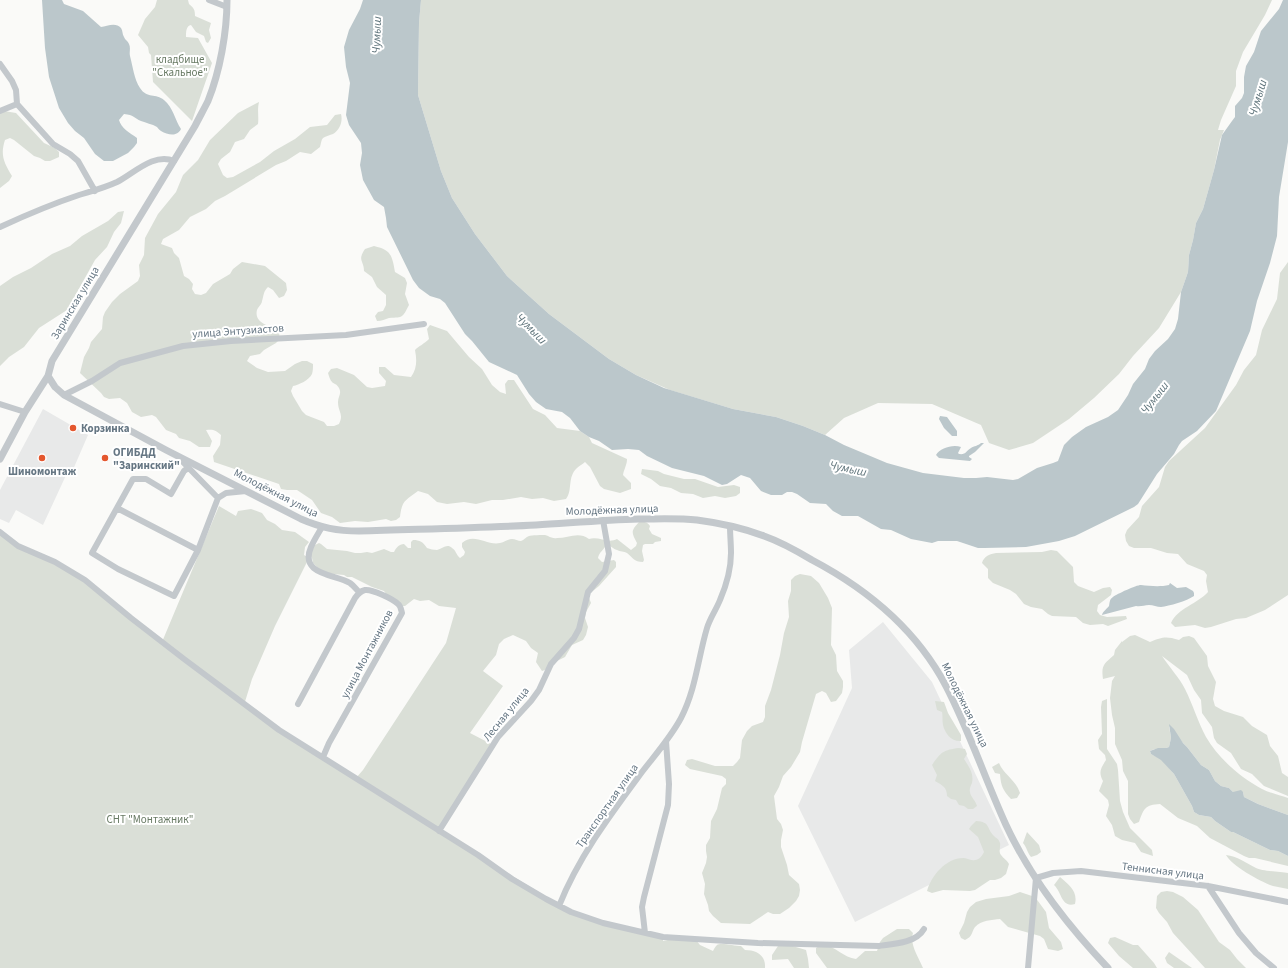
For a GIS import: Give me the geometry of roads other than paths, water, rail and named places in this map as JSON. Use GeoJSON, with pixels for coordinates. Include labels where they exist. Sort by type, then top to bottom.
{"type":"FeatureCollection","features":[{"type":"Feature","properties":{"kind":"street"},"geometry":{"type":"LineString","coordinates":[[209,0],[227,4]]}},
{"type":"Feature","properties":{"kind":"street","name":"Заринская улица"},"geometry":{"type":"LineString","coordinates":[[0,459],[2,449],[48,376],[52,361],[195,126],[208,100],[218,66],[226,30],[227,4]]}},
{"type":"Feature","properties":{"kind":"street"},"geometry":{"type":"LineString","coordinates":[[0,64],[12,80],[16,90],[17,104],[53,144],[70,154],[78,161],[95,191]]}},
{"type":"Feature","properties":{"kind":"street"},"geometry":{"type":"LineString","coordinates":[[0,111],[17,104]]}},
{"type":"Feature","properties":{"kind":"street"},"geometry":{"type":"LineString","coordinates":[[0,227],[27,214],[80,194],[102,189],[118,182],[147,164],[168,158],[174,161]]}},
{"type":"Feature","properties":{"kind":"street","name":"улица Энтузиастов"},"geometry":{"type":"LineString","coordinates":[[64,395],[92,381],[120,363],[183,346],[231,341],[346,336],[424,324]]}},
{"type":"Feature","properties":{"kind":"street","name":"Молодёжная улица"},"geometry":{"type":"LineString","coordinates":[[48,376],[55,387],[64,395],[301,520],[322,527],[343,531],[359,531],[522,526],[603,520],[694,520],[730,526],[763,535],[820,564],[873,598],[900,622],[922,648],[946,687],[1019,850],[1036,878],[1083,940],[1108,968]]}},
{"type":"Feature","properties":{"kind":"street"},"geometry":{"type":"LineString","coordinates":[[0,404],[25,412]]}},
{"type":"Feature","properties":{"kind":"street"},"geometry":{"type":"LineString","coordinates":[[177,455],[218,498]]}},
{"type":"Feature","properties":{"kind":"street"},"geometry":{"type":"LineString","coordinates":[[188,468],[184,471],[171,494],[146,479],[133,479],[92,552],[118,569],[174,596],[198,550],[218,498],[226,493],[246,491]]}},
{"type":"Feature","properties":{"kind":"street"},"geometry":{"type":"LineString","coordinates":[[117,508],[198,550]]}},
{"type":"Feature","properties":{"kind":"street","name":"Лесная улица"},"geometry":{"type":"LineString","coordinates":[[439,831],[498,737],[531,701],[539,690],[551,664],[574,638],[579,629],[588,592],[604,571],[609,554],[603,520]]}},
{"type":"Feature","properties":{"kind":"street","name":"Транспортная улица"},"geometry":{"type":"LineString","coordinates":[[559,906],[566,887],[589,847],[608,819],[666,742],[681,719],[689,701],[697,674],[708,627],[727,578],[731,555],[730,526]]}},
{"type":"Feature","properties":{"kind":"street"},"geometry":{"type":"LineString","coordinates":[[298,704],[359,592],[350,584],[320,572],[310,563],[310,548],[322,527]]}},
{"type":"Feature","properties":{"kind":"street"},"geometry":{"type":"LineString","coordinates":[[0,532],[18,546],[55,562],[85,580],[131,618],[228,693],[279,730],[478,855],[512,879],[571,912],[603,923],[663,937],[710,940],[879,946],[900,943],[915,938],[921,934],[924,929]]}},
{"type":"Feature","properties":{"kind":"street","name":"улица Монтажников"},"geometry":{"type":"LineString","coordinates":[[323,757],[329,743],[402,613],[399,604],[382,595],[367,590],[359,592]]}},
{"type":"Feature","properties":{"kind":"street"},"geometry":{"type":"LineString","coordinates":[[645,933],[642,908],[668,805],[669,784],[666,742]]}},
{"type":"Feature","properties":{"kind":"street","name":"Теннисная улица"},"geometry":{"type":"LineString","coordinates":[[1036,878],[1053,873],[1081,871],[1208,886],[1288,902]]}},
{"type":"Feature","properties":{"kind":"street"},"geometry":{"type":"LineString","coordinates":[[1028,968],[1036,878]]}},
{"type":"Feature","properties":{"kind":"street"},"geometry":{"type":"LineString","coordinates":[[1208,886],[1239,933],[1256,953],[1274,968]]}},
{"type":"Feature","properties":{"kind":"water"},"geometry":{"type":"Polygon","coordinates":[[[42,0],[62,0],[64,4],[83,11],[101,27],[109,25],[119,26],[122,30],[123,36],[129,43],[130,56],[135,77],[140,88],[146,94],[161,98],[167,103],[181,129],[179,132],[175,134],[167,134],[160,131],[155,126],[124,114],[119,120],[120,123],[126,130],[137,138],[137,143],[128,153],[113,161],[104,161],[95,154],[84,138],[68,123],[59,108],[49,77],[45,48],[42,0]]]}},
{"type":"Feature","properties":{"kind":"water","name":"Чумыш"},"geometry":{"type":"Polygon","coordinates":[[[363,0],[421,0],[419,23],[418,95],[441,171],[452,198],[475,234],[507,276],[549,314],[609,359],[636,375],[664,388],[733,409],[776,417],[803,426],[887,463],[923,473],[964,478],[987,477],[1013,480],[1018,479],[1037,468],[1058,461],[1064,445],[1072,437],[1086,427],[1108,417],[1118,410],[1133,384],[1145,369],[1149,359],[1168,339],[1175,329],[1178,319],[1181,292],[1188,272],[1189,255],[1196,223],[1203,209],[1222,135],[1235,117],[1235,106],[1242,98],[1244,93],[1246,66],[1254,52],[1261,31],[1279,9],[1283,0],[1288,0],[1288,142],[1279,197],[1277,236],[1270,263],[1257,301],[1250,331],[1216,411],[1197,431],[1182,441],[1174,454],[1157,474],[1138,504],[1134,507],[1075,536],[1059,541],[1026,547],[978,548],[957,541],[938,541],[932,543],[911,539],[891,530],[881,529],[858,516],[842,516],[833,511],[826,504],[810,503],[792,492],[787,492],[782,495],[771,495],[761,491],[750,478],[741,475],[727,484],[722,485],[704,476],[672,468],[647,456],[639,450],[612,450],[580,431],[570,418],[562,412],[546,409],[536,402],[517,375],[489,362],[465,334],[445,303],[440,299],[430,296],[419,288],[413,280],[387,227],[384,207],[374,200],[363,180],[360,165],[362,153],[361,143],[349,125],[346,115],[350,83],[346,67],[344,47],[349,30],[363,0]]]}},
{"type":"Feature","properties":{"kind":"water"},"geometry":{"type":"Polygon","coordinates":[[[940,416],[947,417],[957,431],[957,436],[952,436],[944,428],[939,419],[940,416]]]}},
{"type":"Feature","properties":{"kind":"water"},"geometry":{"type":"Polygon","coordinates":[[[981,443],[984,443],[969,456],[972,459],[970,461],[939,458],[936,455],[940,450],[951,446],[961,447],[958,453],[963,454],[981,443]]]}},
{"type":"Feature","properties":{"kind":"water"},"geometry":{"type":"Polygon","coordinates":[[[1170,583],[1177,588],[1186,587],[1193,591],[1194,596],[1183,601],[1160,607],[1149,605],[1136,606],[1102,615],[1109,606],[1112,598],[1122,592],[1139,585],[1162,586],[1169,585],[1170,583]]]}},
{"type":"Feature","properties":{"kind":"water"},"geometry":{"type":"Polygon","coordinates":[[[1169,724],[1201,765],[1209,770],[1215,781],[1221,786],[1229,788],[1233,792],[1241,790],[1244,797],[1288,815],[1288,856],[1278,851],[1270,850],[1231,832],[1211,817],[1199,815],[1194,812],[1174,774],[1161,760],[1151,754],[1150,751],[1158,748],[1169,747],[1171,738],[1169,724]]]}},
{"type":"Feature","properties":{"kind":"place","name":"Корзинка"},"geometry":{"type":"Point","coordinates":[73,428]}},
{"type":"Feature","properties":{"kind":"place","name":"Шиномонтаж"},"geometry":{"type":"Point","coordinates":[42,458]}},
{"type":"Feature","properties":{"kind":"place","name":"ОГИБДД \"Заринский\""},"geometry":{"type":"Point","coordinates":[105,458]}},
{"type":"Feature","properties":{"kind":"park label","name":"кладбище \"Скальное\""},"geometry":{"type":"Point","coordinates":[180,65]}},
{"type":"Feature","properties":{"kind":"park label","name":"СНТ \"Монтажник\""},"geometry":{"type":"Point","coordinates":[150,819]}}]}
